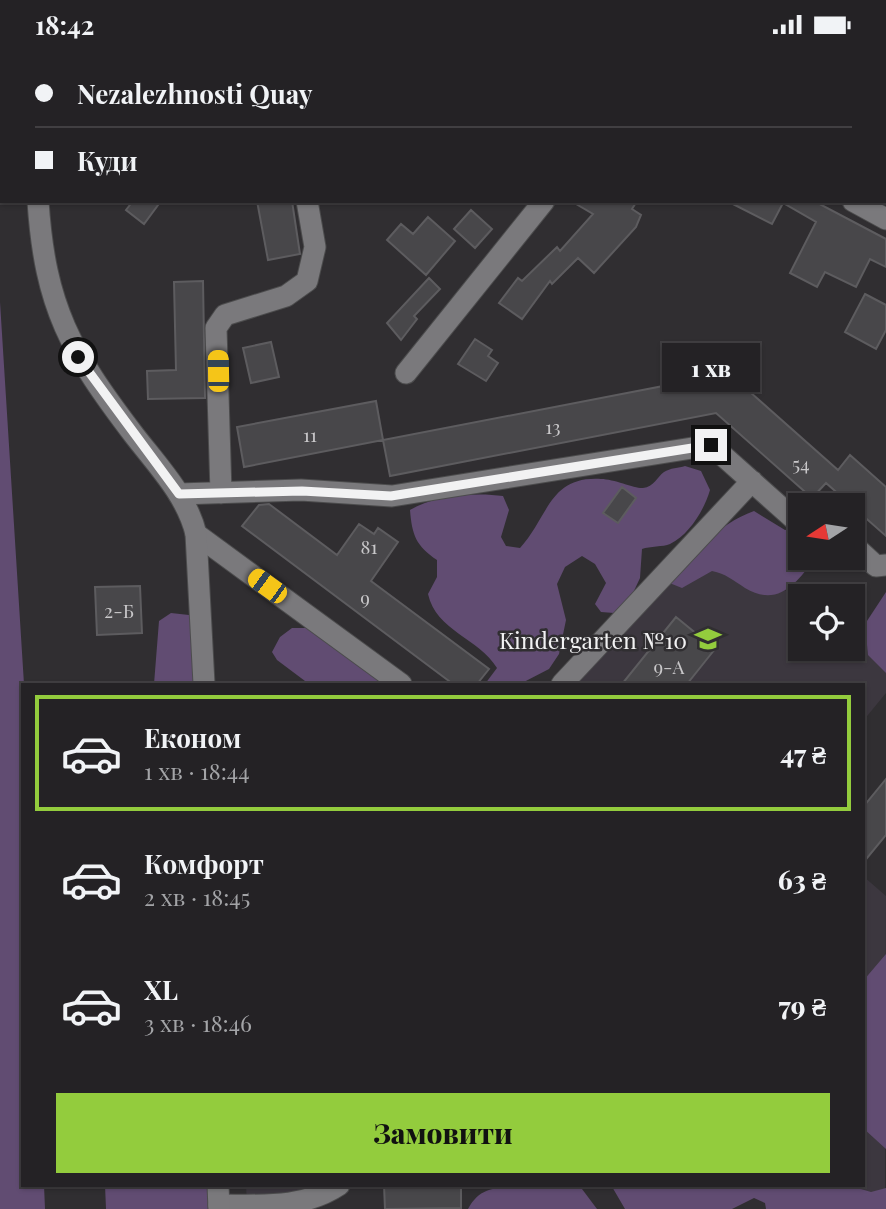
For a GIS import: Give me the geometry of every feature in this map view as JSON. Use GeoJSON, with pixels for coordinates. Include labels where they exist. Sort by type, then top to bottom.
{"type":"FeatureCollection","features":[{"type":"Feature","properties":{"kind":"street"},"geometry":{"type":"LineString","coordinates":[[37,203],[45,262],[64,330],[97,386],[179,494],[192,516],[196,534],[204,683]]}},
{"type":"Feature","properties":{"kind":"street"},"geometry":{"type":"LineString","coordinates":[[221,493],[216,328],[225,315],[286,296],[307,281],[315,247],[307,203]]}},
{"type":"Feature","properties":{"kind":"street"},"geometry":{"type":"LineString","coordinates":[[406,373],[542,203]]}},
{"type":"Feature","properties":{"kind":"street"},"geometry":{"type":"LineString","coordinates":[[857,203],[886,219]]}},
{"type":"Feature","properties":{"kind":"street"},"geometry":{"type":"LineString","coordinates":[[179,494],[302,491],[391,496],[711,445],[788,514]]}},
{"type":"Feature","properties":{"kind":"street"},"geometry":{"type":"LineString","coordinates":[[563,683],[752,481]]}},
{"type":"Feature","properties":{"kind":"street"},"geometry":{"type":"LineString","coordinates":[[196,534],[400,683]]}},
{"type":"Feature","properties":{"kind":"street"},"geometry":{"type":"LineString","coordinates":[[865,556],[876,566],[886,565]]}},
{"type":"Feature","properties":{"kind":"street"},"geometry":{"type":"LineString","coordinates":[[219,1200],[300,1204],[321,1198],[336,1187]]}},
{"type":"Feature","properties":{"kind":"shaded area"},"geometry":{"type":"Polygon","coordinates":[[[0,302],[24,683],[21,683],[21,1187],[44,1187],[45,1209],[0,1209],[0,302]]]}},
{"type":"Feature","properties":{"kind":"shaded area"},"geometry":{"type":"Polygon","coordinates":[[[685,466],[701,471],[710,490],[700,513],[684,534],[667,545],[642,549],[640,578],[633,593],[614,613],[601,612],[595,604],[606,583],[595,564],[582,556],[565,567],[557,584],[566,620],[559,654],[549,669],[522,683],[486,683],[497,668],[480,649],[449,626],[433,607],[428,594],[437,577],[437,560],[424,550],[416,539],[410,510],[431,501],[455,496],[503,496],[509,510],[501,537],[506,546],[520,548],[552,500],[570,484],[601,479],[643,488],[653,484],[666,471],[685,466]]]}},
{"type":"Feature","properties":{"kind":"shaded area"},"geometry":{"type":"Polygon","coordinates":[[[754,511],[788,529],[788,571],[805,571],[794,584],[788,584],[788,588],[777,594],[767,595],[745,588],[712,571],[682,588],[667,582],[717,532],[754,511]]]}},
{"type":"Feature","properties":{"kind":"shaded area","name":"Kindergarten №10"},"geometry":{"type":"Polygon","coordinates":[[[703,543],[788,592],[788,661],[865,661],[865,637],[886,649],[886,693],[865,719],[865,683],[577,683],[703,543]]]}},
{"type":"Feature","properties":{"kind":"shaded area"},"geometry":{"type":"Polygon","coordinates":[[[886,592],[886,673],[868,655],[865,624],[886,592]]]}},
{"type":"Feature","properties":{"kind":"shaded area"},"geometry":{"type":"Polygon","coordinates":[[[171,613],[189,615],[201,629],[204,683],[154,683],[159,621],[171,613]]]}},
{"type":"Feature","properties":{"kind":"shaded area"},"geometry":{"type":"Polygon","coordinates":[[[292,628],[310,628],[384,683],[308,683],[277,660],[272,652],[280,637],[292,628]]]}},
{"type":"Feature","properties":{"kind":"shaded area"},"geometry":{"type":"Polygon","coordinates":[[[865,878],[886,896],[885,1209],[826,1187],[865,1187],[865,878]]]}},
{"type":"Feature","properties":{"kind":"shaded area"},"geometry":{"type":"Polygon","coordinates":[[[886,954],[886,1149],[865,1130],[865,979],[886,954]]]}},
{"type":"Feature","properties":{"kind":"shaded area"},"geometry":{"type":"Polygon","coordinates":[[[105,1187],[219,1187],[219,1209],[106,1209],[105,1187]]]}},
{"type":"Feature","properties":{"kind":"shaded area"},"geometry":{"type":"Polygon","coordinates":[[[246,1187],[330,1187],[247,1205],[246,1187]]]}},
{"type":"Feature","properties":{"kind":"shaded area"},"geometry":{"type":"Polygon","coordinates":[[[580,1187],[597,1209],[468,1209],[478,1196],[497,1188],[580,1187]]]}},
{"type":"Feature","properties":{"kind":"shaded area"},"geometry":{"type":"Polygon","coordinates":[[[612,1187],[854,1187],[871,1192],[886,1188],[886,1209],[766,1209],[765,1203],[754,1198],[732,1209],[625,1209],[612,1187]]]}},
{"type":"Feature","properties":{"kind":"building"},"geometry":{"type":"Polygon","coordinates":[[[131,203],[160,203],[144,224],[126,210],[131,203]]]}},
{"type":"Feature","properties":{"kind":"building"},"geometry":{"type":"Polygon","coordinates":[[[257,203],[292,203],[300,254],[268,260],[257,203]]]}},
{"type":"Feature","properties":{"kind":"building"},"geometry":{"type":"Polygon","coordinates":[[[574,203],[636,203],[632,209],[641,215],[636,227],[594,273],[578,258],[552,284],[550,281],[522,319],[499,303],[518,278],[522,281],[557,247],[560,251],[593,214],[574,203]]]}},
{"type":"Feature","properties":{"kind":"building"},"geometry":{"type":"Polygon","coordinates":[[[731,203],[783,203],[772,224],[731,203]]]}},
{"type":"Feature","properties":{"kind":"building"},"geometry":{"type":"Polygon","coordinates":[[[783,203],[818,203],[886,239],[886,267],[870,259],[856,287],[825,272],[817,287],[790,273],[816,222],[783,203]]]}},
{"type":"Feature","properties":{"kind":"building"},"geometry":{"type":"Polygon","coordinates":[[[471,210],[492,229],[475,248],[454,229],[471,210]]]}},
{"type":"Feature","properties":{"kind":"building"},"geometry":{"type":"Polygon","coordinates":[[[428,217],[455,241],[426,275],[387,240],[401,224],[413,234],[428,217]]]}},
{"type":"Feature","properties":{"kind":"building"},"geometry":{"type":"Polygon","coordinates":[[[429,278],[440,289],[414,316],[417,319],[401,340],[387,323],[429,278]]]}},
{"type":"Feature","properties":{"kind":"building"},"geometry":{"type":"Polygon","coordinates":[[[203,281],[205,398],[148,399],[147,371],[176,370],[174,282],[203,281]]]}},
{"type":"Feature","properties":{"kind":"building"},"geometry":{"type":"Polygon","coordinates":[[[865,294],[886,305],[886,330],[876,349],[845,332],[865,294]]]}},
{"type":"Feature","properties":{"kind":"building"},"geometry":{"type":"Polygon","coordinates":[[[475,339],[492,350],[488,356],[498,363],[486,381],[458,364],[475,339]]]}},
{"type":"Feature","properties":{"kind":"building"},"geometry":{"type":"Polygon","coordinates":[[[271,342],[279,377],[251,383],[243,348],[271,342]]]}},
{"type":"Feature","properties":{"kind":"building"},"geometry":{"type":"Polygon","coordinates":[[[715,376],[718,389],[741,384],[838,470],[850,455],[886,487],[886,536],[865,517],[865,493],[837,493],[826,483],[817,493],[806,493],[716,413],[390,476],[383,440],[715,376]]]}},
{"type":"Feature","properties":{"kind":"building"},"geometry":{"type":"Polygon","coordinates":[[[376,401],[383,440],[244,467],[237,427],[376,401]]]}},
{"type":"Feature","properties":{"kind":"building"},"geometry":{"type":"Polygon","coordinates":[[[622,487],[636,498],[618,523],[603,513],[622,487]]]}},
{"type":"Feature","properties":{"kind":"building"},"geometry":{"type":"Polygon","coordinates":[[[269,504],[337,555],[359,524],[374,534],[378,528],[398,542],[371,581],[489,669],[478,683],[452,683],[242,526],[259,505],[269,504]]]}},
{"type":"Feature","properties":{"kind":"building"},"geometry":{"type":"Polygon","coordinates":[[[140,586],[142,633],[97,635],[95,587],[140,586]]]}},
{"type":"Feature","properties":{"kind":"building"},"geometry":{"type":"Polygon","coordinates":[[[676,617],[715,649],[688,683],[623,683],[676,617]]]}},
{"type":"Feature","properties":{"kind":"building"},"geometry":{"type":"Polygon","coordinates":[[[886,779],[886,835],[865,861],[865,805],[886,779]]]}},
{"type":"Feature","properties":{"kind":"building"},"geometry":{"type":"Polygon","coordinates":[[[384,1187],[461,1187],[461,1208],[385,1209],[384,1187]]]}},
{"type":"Feature","properties":{"kind":"place","name":"Kindergarten №10"},"geometry":{"type":"Point","coordinates":[708,639]}},
{"type":"Feature","properties":{"kind":"route"},"geometry":{"type":"LineString","coordinates":[[78,357],[179,494],[302,491],[391,496],[711,445]]}}]}
